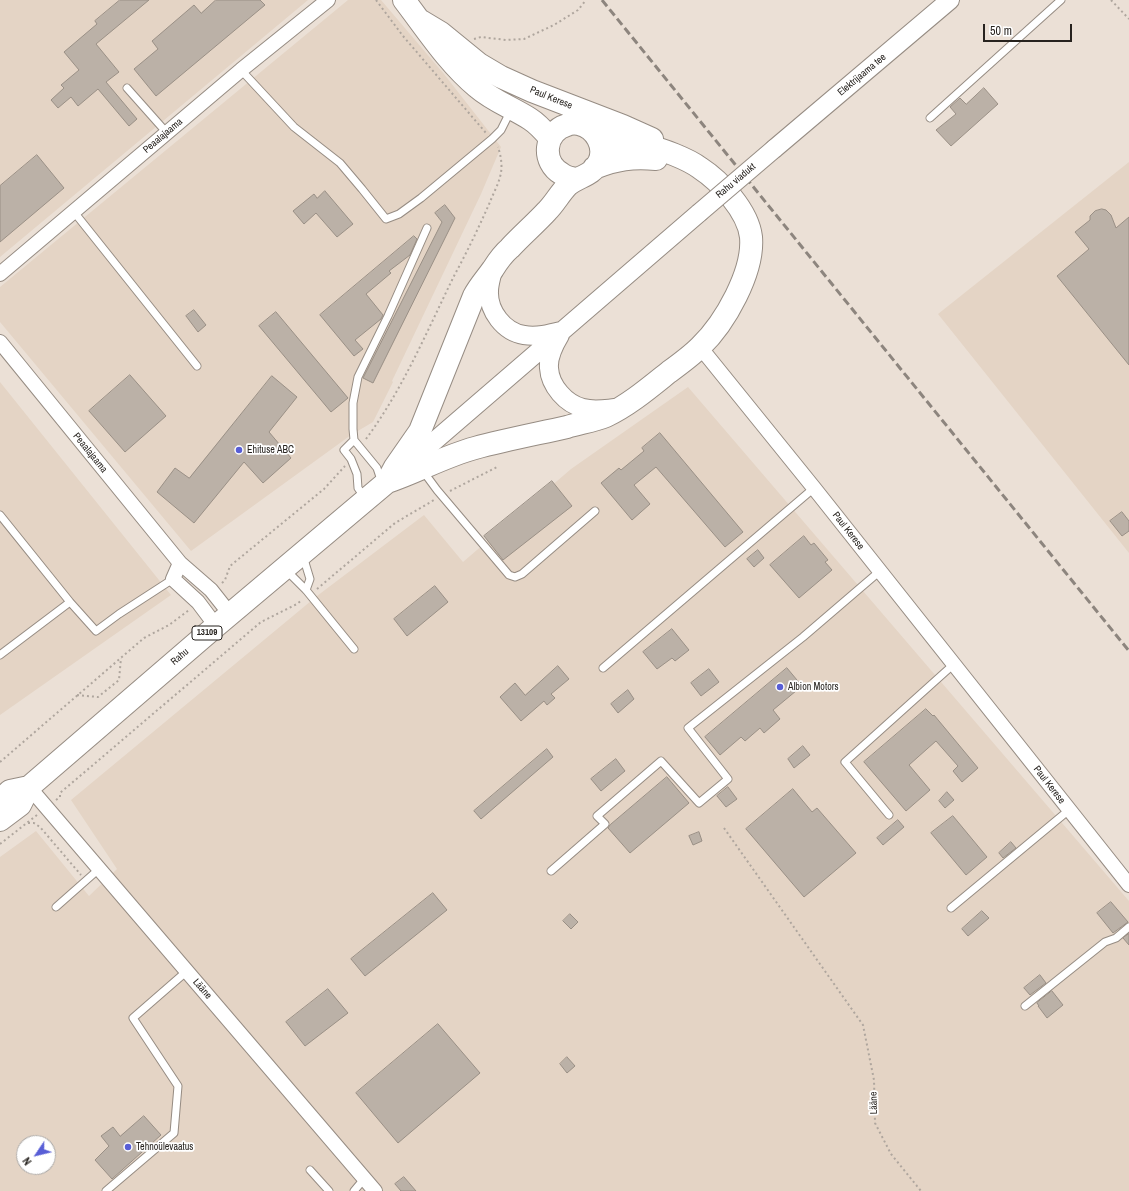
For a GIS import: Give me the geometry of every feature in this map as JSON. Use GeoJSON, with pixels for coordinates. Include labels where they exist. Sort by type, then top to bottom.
{"type":"FeatureCollection","features":[{"type":"Feature","properties":{"kind":"highway","name":"Paul Kerese"},"geometry":{"type":"LineString","coordinates":[[404,0],[448,57],[477,87],[488,96],[530,119],[542,128],[550,138]]}},
{"type":"Feature","properties":{"kind":"highway","name":"Paul Kerese"},"geometry":{"type":"LineString","coordinates":[[421,21],[441,33],[479,64],[501,77],[532,91],[623,126],[678,151],[725,189],[744,218],[751,235],[751,253],[746,272],[736,296],[725,316],[710,337],[700,347]]}},
{"type":"Feature","properties":{"kind":"highway","name":"Paul Kerese"},"geometry":{"type":"LineString","coordinates":[[436,42],[469,69],[536,106],[613,140],[649,147],[693,163]]}},
{"type":"Feature","properties":{"kind":"highway"},"geometry":{"type":"LineString","coordinates":[[383,477],[420,430],[474,296],[482,282],[499,260],[549,210],[567,186],[585,174],[598,162],[601,154],[599,140],[587,129],[571,123],[556,131],[550,138],[548,143],[548,151],[550,160],[550,176],[547,192],[541,204],[518,235],[516,242]]}},
{"type":"Feature","properties":{"kind":"highway","name":"Paul Kerese"},"geometry":{"type":"LineString","coordinates":[[585,174],[617,160],[642,158],[693,163]]}},
{"type":"Feature","properties":{"kind":"highway"},"geometry":{"type":"LineString","coordinates":[[550,160],[555,169],[568,178],[585,174]]}},
{"type":"Feature","properties":{"kind":"highway"},"geometry":{"type":"LineString","coordinates":[[383,477],[405,476],[473,448],[604,417],[623,407],[655,384],[700,347]]}},
{"type":"Feature","properties":{"kind":"highway","name":"Rahu"},"geometry":{"type":"LineString","coordinates":[[0,820],[20,805],[29,787],[302,554],[383,477]]}},
{"type":"Feature","properties":{"kind":"highway","name":"Rahu"},"geometry":{"type":"LineString","coordinates":[[0,800],[10,791],[29,787]]}},
{"type":"Feature","properties":{"kind":"street","name":"Peaalajaama"},"geometry":{"type":"LineString","coordinates":[[0,274],[241,70],[328,0]]}},
{"type":"Feature","properties":{"kind":"street","name":"Elektrijaama tee"},"geometry":{"type":"LineString","coordinates":[[774,149],[950,0]]}},
{"type":"Feature","properties":{"kind":"street","name":"Rahu viadukt"},"geometry":{"type":"LineString","coordinates":[[564,330],[774,149]]}},
{"type":"Feature","properties":{"kind":"street"},"geometry":{"type":"LineString","coordinates":[[493,269],[489,291],[490,304],[504,325],[514,332],[524,335],[537,336],[564,330]]}},
{"type":"Feature","properties":{"kind":"street"},"geometry":{"type":"LineString","coordinates":[[564,330],[555,343],[549,368],[552,381],[561,395],[572,403],[583,408],[598,410],[623,407]]}},
{"type":"Feature","properties":{"kind":"street","name":"13109"},"geometry":{"type":"LineString","coordinates":[[383,477],[564,330]]}},
{"type":"Feature","properties":{"kind":"street","name":"Peaalajaama"},"geometry":{"type":"LineString","coordinates":[[0,342],[180,563],[211,590],[223,620]]}},
{"type":"Feature","properties":{"kind":"street","name":"Paul Kerese"},"geometry":{"type":"LineString","coordinates":[[700,347],[814,488],[1129,885]]}},
{"type":"Feature","properties":{"kind":"street"},"geometry":{"type":"LineString","coordinates":[[180,563],[173,580],[198,602],[223,620]]}},
{"type":"Feature","properties":{"kind":"street","name":"Lääne"},"geometry":{"type":"LineString","coordinates":[[29,787],[375,1191]]}},
{"type":"Feature","properties":{"kind":"lane"},"geometry":{"type":"LineString","coordinates":[[930,118],[1061,0]]}},
{"type":"Feature","properties":{"kind":"lane"},"geometry":{"type":"LineString","coordinates":[[241,70],[294,127],[340,163],[386,219],[399,214],[421,198],[492,139],[501,130],[511,109]]}},
{"type":"Feature","properties":{"kind":"lane"},"geometry":{"type":"LineString","coordinates":[[127,88],[167,133]]}},
{"type":"Feature","properties":{"kind":"lane"},"geometry":{"type":"LineString","coordinates":[[74,212],[197,366]]}},
{"type":"Feature","properties":{"kind":"lane"},"geometry":{"type":"LineString","coordinates":[[354,440],[344,450],[351,459],[357,474],[358,488],[383,477],[354,440],[353,403],[358,377],[388,316],[426,228]]}},
{"type":"Feature","properties":{"kind":"lane"},"geometry":{"type":"LineString","coordinates":[[421,469],[509,575],[516,577],[522,574],[595,511]]}},
{"type":"Feature","properties":{"kind":"lane"},"geometry":{"type":"LineString","coordinates":[[603,668],[814,488]]}},
{"type":"Feature","properties":{"kind":"lane"},"geometry":{"type":"LineString","coordinates":[[0,515],[70,602],[96,631],[119,614],[173,580]]}},
{"type":"Feature","properties":{"kind":"lane"},"geometry":{"type":"LineString","coordinates":[[302,554],[310,579],[308,592]]}},
{"type":"Feature","properties":{"kind":"lane"},"geometry":{"type":"LineString","coordinates":[[284,568],[308,592],[354,649]]}},
{"type":"Feature","properties":{"kind":"lane"},"geometry":{"type":"LineString","coordinates":[[551,871],[605,824],[597,816],[660,761],[699,804],[728,779],[688,728],[802,638],[880,571]]}},
{"type":"Feature","properties":{"kind":"lane"},"geometry":{"type":"LineString","coordinates":[[0,655],[70,602]]}},
{"type":"Feature","properties":{"kind":"lane"},"geometry":{"type":"LineString","coordinates":[[889,815],[845,762],[954,664]]}},
{"type":"Feature","properties":{"kind":"lane"},"geometry":{"type":"LineString","coordinates":[[951,908],[1069,810]]}},
{"type":"Feature","properties":{"kind":"lane"},"geometry":{"type":"LineString","coordinates":[[56,907],[99,869]]}},
{"type":"Feature","properties":{"kind":"lane"},"geometry":{"type":"LineString","coordinates":[[1025,1006],[1105,942],[1116,938],[1129,927]]}},
{"type":"Feature","properties":{"kind":"lane"},"geometry":{"type":"LineString","coordinates":[[106,1191],[174,1133],[178,1086],[133,1018],[187,971]]}},
{"type":"Feature","properties":{"kind":"lane"},"geometry":{"type":"LineString","coordinates":[[310,1170],[329,1191]]}},
{"type":"Feature","properties":{"kind":"lane"},"geometry":{"type":"LineString","coordinates":[[354,1191],[364,1179]]}},
{"type":"Feature","properties":{"kind":"path"},"geometry":{"type":"LineString","coordinates":[[359,448],[375,427],[410,366],[480,225],[501,176],[500,153],[497,145],[403,36],[376,0]]}},
{"type":"Feature","properties":{"kind":"path"},"geometry":{"type":"LineString","coordinates":[[469,40],[481,37],[506,40],[524,39],[554,25],[578,10],[586,0]]}},
{"type":"Feature","properties":{"kind":"path"},"geometry":{"type":"LineString","coordinates":[[1111,0],[1129,19]]}},
{"type":"Feature","properties":{"kind":"path"},"geometry":{"type":"LineString","coordinates":[[211,590],[225,580],[230,566],[324,489],[351,459]]}},
{"type":"Feature","properties":{"kind":"path"},"geometry":{"type":"LineString","coordinates":[[0,844],[60,797],[60,793],[261,622],[297,604],[308,592],[395,523],[442,495],[499,466]]}},
{"type":"Feature","properties":{"kind":"path"},"geometry":{"type":"LineString","coordinates":[[0,762],[144,638],[169,625],[198,602]]}},
{"type":"Feature","properties":{"kind":"path"},"geometry":{"type":"LineString","coordinates":[[77,695],[98,697],[119,680],[121,658]]}},
{"type":"Feature","properties":{"kind":"path"},"geometry":{"type":"LineString","coordinates":[[27,823],[34,823],[40,827],[86,881]]}},
{"type":"Feature","properties":{"kind":"path","name":"Lääne"},"geometry":{"type":"LineString","coordinates":[[724,828],[863,1025],[874,1080],[875,1123],[891,1154],[921,1191]]}},
{"type":"Feature","properties":{"kind":"shaded area"},"geometry":{"type":"Polygon","coordinates":[[[0,0],[308,0],[0,257],[0,0]]]}},
{"type":"Feature","properties":{"kind":"shaded area"},"geometry":{"type":"Polygon","coordinates":[[[348,0],[381,0],[444,74],[501,147],[481,194],[373,422],[351,435],[191,551],[0,322],[0,287],[348,0]]]}},
{"type":"Feature","properties":{"kind":"shaded area"},"geometry":{"type":"Polygon","coordinates":[[[1129,162],[1129,553],[938,314],[1129,162]]]}},
{"type":"Feature","properties":{"kind":"shaded area"},"geometry":{"type":"Polygon","coordinates":[[[0,382],[171,595],[0,715],[0,382]]]}},
{"type":"Feature","properties":{"kind":"shaded area"},"geometry":{"type":"Polygon","coordinates":[[[688,387],[1129,901],[1129,1191],[0,1191],[0,857],[36,831],[89,896],[117,869],[71,800],[317,596],[424,515],[463,562],[571,469],[688,387]]]}},
{"type":"Feature","properties":{"kind":"building"},"geometry":{"type":"Polygon","coordinates":[[[120,0],[149,0],[96,44],[119,72],[106,82],[137,119],[129,126],[98,89],[78,106],[71,97],[58,108],[51,100],[64,88],[61,85],[79,70],[64,52],[97,24],[95,21],[120,0]]]}},
{"type":"Feature","properties":{"kind":"building"},"geometry":{"type":"Polygon","coordinates":[[[216,0],[260,0],[265,5],[156,96],[134,69],[158,49],[152,41],[194,5],[201,13],[216,0]]]}},
{"type":"Feature","properties":{"kind":"building"},"geometry":{"type":"Polygon","coordinates":[[[984,88],[998,104],[951,146],[936,130],[956,114],[950,107],[960,98],[966,104],[984,88]]]}},
{"type":"Feature","properties":{"kind":"building"},"geometry":{"type":"Polygon","coordinates":[[[37,155],[64,188],[0,242],[0,186],[37,155]]]}},
{"type":"Feature","properties":{"kind":"building"},"geometry":{"type":"Polygon","coordinates":[[[325,191],[353,224],[337,237],[316,213],[304,224],[293,211],[314,194],[317,198],[325,191]]]}},
{"type":"Feature","properties":{"kind":"building"},"geometry":{"type":"Polygon","coordinates":[[[445,205],[455,218],[373,383],[363,378],[442,222],[435,213],[445,205]]]}},
{"type":"Feature","properties":{"kind":"building"},"geometry":{"type":"Polygon","coordinates":[[[1102,209],[1106,210],[1111,215],[1116,228],[1129,217],[1129,365],[1057,276],[1089,249],[1075,232],[1090,220],[1090,216],[1095,211],[1102,209]]]}},
{"type":"Feature","properties":{"kind":"building"},"geometry":{"type":"Polygon","coordinates":[[[414,236],[417,239],[410,255],[389,271],[391,273],[366,294],[383,315],[381,319],[355,340],[363,349],[354,356],[320,315],[414,236]]]}},
{"type":"Feature","properties":{"kind":"building"},"geometry":{"type":"Polygon","coordinates":[[[194,310],[206,325],[198,332],[186,316],[194,310]]]}},
{"type":"Feature","properties":{"kind":"building"},"geometry":{"type":"Polygon","coordinates":[[[276,312],[348,398],[331,412],[259,326],[276,312]]]}},
{"type":"Feature","properties":{"kind":"building"},"geometry":{"type":"Polygon","coordinates":[[[130,375],[166,416],[125,452],[89,411],[130,375]]]}},
{"type":"Feature","properties":{"kind":"building"},"geometry":{"type":"Polygon","coordinates":[[[272,376],[297,397],[269,432],[291,458],[263,483],[244,462],[194,523],[157,492],[175,468],[189,478],[272,376]]]}},
{"type":"Feature","properties":{"kind":"building"},"geometry":{"type":"Polygon","coordinates":[[[660,433],[743,532],[725,547],[656,467],[634,485],[650,504],[632,520],[601,483],[619,468],[621,470],[644,451],[642,448],[660,433]]]}},
{"type":"Feature","properties":{"kind":"building"},"geometry":{"type":"Polygon","coordinates":[[[552,481],[572,506],[503,560],[484,536],[552,481]]]}},
{"type":"Feature","properties":{"kind":"building"},"geometry":{"type":"Polygon","coordinates":[[[1122,512],[1129,521],[1129,531],[1122,536],[1110,521],[1122,512]]]}},
{"type":"Feature","properties":{"kind":"building"},"geometry":{"type":"Polygon","coordinates":[[[804,536],[811,545],[814,543],[828,560],[825,562],[832,570],[799,598],[770,565],[804,536]]]}},
{"type":"Feature","properties":{"kind":"building"},"geometry":{"type":"Polygon","coordinates":[[[758,550],[764,558],[754,567],[747,559],[758,550]]]}},
{"type":"Feature","properties":{"kind":"building"},"geometry":{"type":"Polygon","coordinates":[[[435,586],[448,602],[407,636],[394,619],[435,586]]]}},
{"type":"Feature","properties":{"kind":"building"},"geometry":{"type":"Polygon","coordinates":[[[672,629],[689,650],[675,661],[672,658],[657,669],[643,652],[672,629]]]}},
{"type":"Feature","properties":{"kind":"building"},"geometry":{"type":"Polygon","coordinates":[[[558,666],[569,679],[551,694],[555,698],[547,705],[544,701],[521,721],[500,697],[515,683],[525,695],[558,666]]]}},
{"type":"Feature","properties":{"kind":"building"},"geometry":{"type":"Polygon","coordinates":[[[787,668],[802,686],[773,710],[780,719],[764,733],[760,728],[745,741],[741,737],[720,755],[705,737],[787,668]]]}},
{"type":"Feature","properties":{"kind":"building"},"geometry":{"type":"Polygon","coordinates":[[[709,669],[719,682],[701,696],[691,683],[709,669]]]}},
{"type":"Feature","properties":{"kind":"building"},"geometry":{"type":"Polygon","coordinates":[[[628,690],[634,699],[618,713],[611,704],[628,690]]]}},
{"type":"Feature","properties":{"kind":"building"},"geometry":{"type":"Polygon","coordinates":[[[926,709],[933,716],[934,715],[978,768],[962,782],[953,771],[958,766],[936,741],[909,765],[930,790],[906,811],[864,762],[926,709]]]}},
{"type":"Feature","properties":{"kind":"building"},"geometry":{"type":"Polygon","coordinates":[[[803,746],[810,755],[794,768],[788,759],[803,746]]]}},
{"type":"Feature","properties":{"kind":"building"},"geometry":{"type":"Polygon","coordinates":[[[547,749],[553,757],[481,819],[474,811],[547,749]]]}},
{"type":"Feature","properties":{"kind":"building"},"geometry":{"type":"Polygon","coordinates":[[[616,759],[625,771],[601,791],[591,779],[616,759]]]}},
{"type":"Feature","properties":{"kind":"building"},"geometry":{"type":"Polygon","coordinates":[[[667,777],[689,803],[630,853],[608,828],[667,777]]]}},
{"type":"Feature","properties":{"kind":"building"},"geometry":{"type":"Polygon","coordinates":[[[728,787],[737,799],[726,807],[717,796],[728,787]]]}},
{"type":"Feature","properties":{"kind":"building"},"geometry":{"type":"Polygon","coordinates":[[[793,789],[812,812],[817,808],[856,853],[804,897],[746,829],[793,789]]]}},
{"type":"Feature","properties":{"kind":"building"},"geometry":{"type":"Polygon","coordinates":[[[947,792],[954,800],[945,808],[939,801],[947,792]]]}},
{"type":"Feature","properties":{"kind":"building"},"geometry":{"type":"Polygon","coordinates":[[[953,816],[987,857],[966,875],[931,833],[953,816]]]}},
{"type":"Feature","properties":{"kind":"building"},"geometry":{"type":"Polygon","coordinates":[[[898,820],[904,827],[883,845],[877,838],[898,820]]]}},
{"type":"Feature","properties":{"kind":"building"},"geometry":{"type":"Polygon","coordinates":[[[699,832],[702,841],[693,845],[689,836],[699,832]]]}},
{"type":"Feature","properties":{"kind":"building"},"geometry":{"type":"Polygon","coordinates":[[[1011,842],[1016,848],[1003,858],[999,853],[1011,842]]]}},
{"type":"Feature","properties":{"kind":"building"},"geometry":{"type":"Polygon","coordinates":[[[433,893],[447,910],[365,976],[351,959],[433,893]]]}},
{"type":"Feature","properties":{"kind":"building"},"geometry":{"type":"Polygon","coordinates":[[[1111,902],[1128,922],[1113,933],[1097,913],[1111,902]]]}},
{"type":"Feature","properties":{"kind":"building"},"geometry":{"type":"Polygon","coordinates":[[[982,911],[989,918],[968,936],[962,929],[982,911]]]}},
{"type":"Feature","properties":{"kind":"building"},"geometry":{"type":"Polygon","coordinates":[[[570,914],[578,922],[571,929],[563,921],[570,914]]]}},
{"type":"Feature","properties":{"kind":"building"},"geometry":{"type":"Polygon","coordinates":[[[1129,934],[1129,945],[1123,938],[1129,934]]]}},
{"type":"Feature","properties":{"kind":"building"},"geometry":{"type":"Polygon","coordinates":[[[1040,975],[1046,983],[1030,995],[1024,988],[1040,975]]]}},
{"type":"Feature","properties":{"kind":"building"},"geometry":{"type":"Polygon","coordinates":[[[328,989],[348,1013],[305,1046],[286,1022],[328,989]]]}},
{"type":"Feature","properties":{"kind":"building"},"geometry":{"type":"Polygon","coordinates":[[[1052,991],[1063,1005],[1047,1018],[1037,1003],[1052,991]]]}},
{"type":"Feature","properties":{"kind":"building"},"geometry":{"type":"Polygon","coordinates":[[[438,1024],[480,1073],[398,1143],[356,1093],[438,1024]]]}},
{"type":"Feature","properties":{"kind":"building"},"geometry":{"type":"Polygon","coordinates":[[[567,1057],[575,1066],[567,1073],[560,1064],[567,1057]]]}},
{"type":"Feature","properties":{"kind":"building","name":"Tehnoülevaatus"},"geometry":{"type":"Polygon","coordinates":[[[144,1116],[161,1135],[112,1179],[95,1160],[109,1146],[101,1136],[113,1127],[120,1136],[144,1116]]]}},
{"type":"Feature","properties":{"kind":"building"},"geometry":{"type":"Polygon","coordinates":[[[404,1177],[416,1191],[401,1191],[395,1184],[404,1177]]]}},
{"type":"Feature","properties":{"kind":"railway"},"geometry":{"type":"LineString","coordinates":[[602,0],[1129,651]]}},
{"type":"Feature","properties":{"kind":"place","name":"Ehituse ABC"},"geometry":{"type":"Point","coordinates":[239,450]}},
{"type":"Feature","properties":{"kind":"place","name":"Albion Motors"},"geometry":{"type":"Point","coordinates":[780,687]}},
{"type":"Feature","properties":{"kind":"place","name":"Tehnoülevaatus"},"geometry":{"type":"Point","coordinates":[128,1147]}}]}
